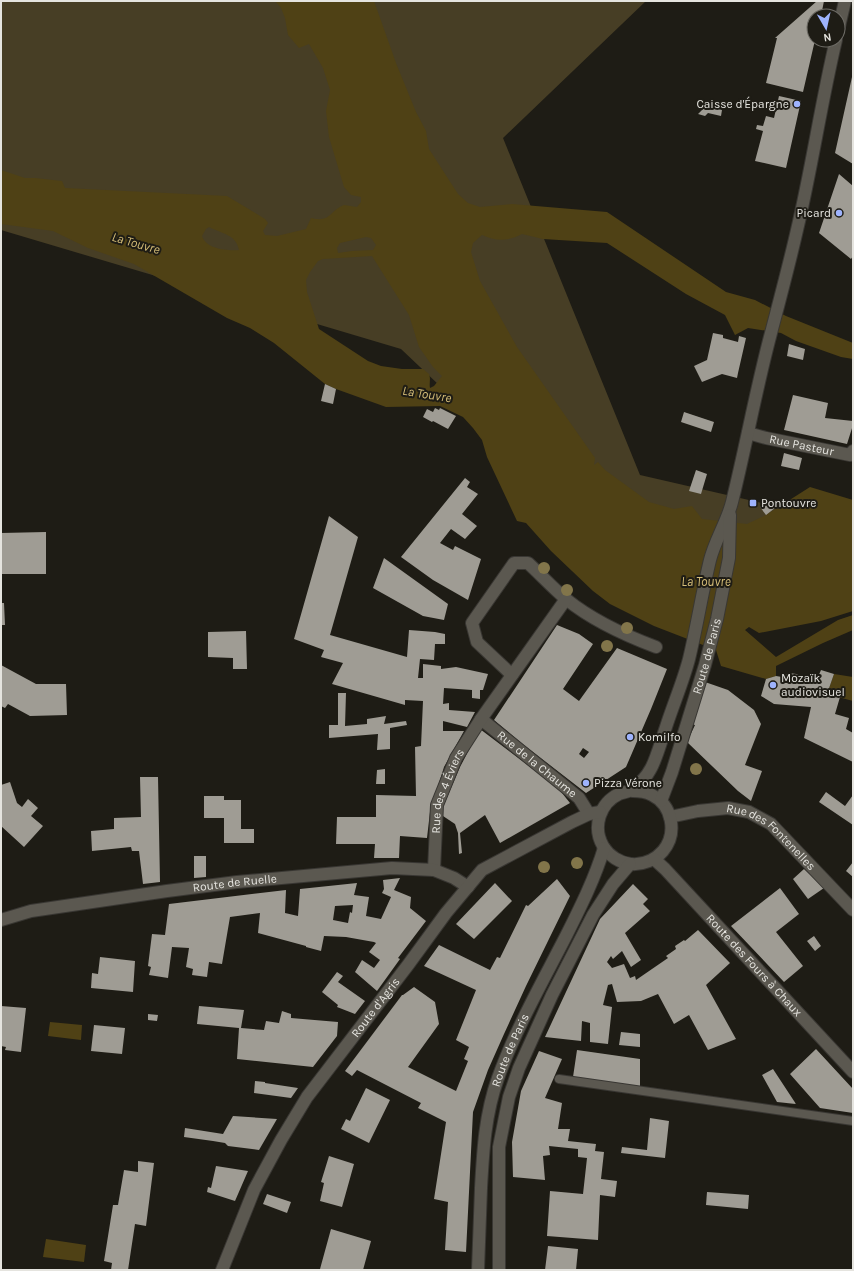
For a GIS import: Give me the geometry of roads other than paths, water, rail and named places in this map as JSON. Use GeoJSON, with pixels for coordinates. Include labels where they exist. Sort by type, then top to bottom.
{"type":"FeatureCollection","features":[{"type":"Feature","properties":{"kind":"street"},"geometry":{"type":"LineString","coordinates":[[632,791],[651,770],[688,662],[710,557],[730,508],[770,335],[798,229],[834,48]]}},
{"type":"Feature","properties":{"kind":"street","name":"Rue Pasteur"},"geometry":{"type":"LineString","coordinates":[[748,433],[766,438],[852,454]]}},
{"type":"Feature","properties":{"kind":"street","name":"Route de Paris"},"geometry":{"type":"LineString","coordinates":[[661,801],[672,772],[705,665],[717,619],[729,558],[730,508]]}},
{"type":"Feature","properties":{"kind":"street"},"geometry":{"type":"LineString","coordinates":[[512,675],[477,642],[472,623],[514,563],[528,563],[566,599],[594,618],[626,636],[656,647]]}},
{"type":"Feature","properties":{"kind":"street","name":"Rue des 4 Éviers"},"geometry":{"type":"LineString","coordinates":[[434,870],[437,805],[456,758],[481,719],[566,599]]}},
{"type":"Feature","properties":{"kind":"street","name":"Rue de la Chaume"},"geometry":{"type":"LineString","coordinates":[[481,719],[579,798],[595,813]]}},
{"type":"Feature","properties":{"kind":"street"},"geometry":{"type":"LineString","coordinates":[[642,791],[661,801],[667,808],[672,827],[669,841],[662,853],[654,859],[642,864],[630,864],[611,856],[599,839],[595,813],[620,793],[642,791]]}},
{"type":"Feature","properties":{"kind":"street","name":"Rue des Fontenelles"},"geometry":{"type":"LineString","coordinates":[[670,818],[698,811],[728,808],[749,812],[771,824],[853,910]]}},
{"type":"Feature","properties":{"kind":"street","name":"Route d'Agris"},"geometry":{"type":"LineString","coordinates":[[222,1270],[254,1190],[280,1140],[308,1097],[408,966],[446,913],[468,886],[482,870],[595,813]]}},
{"type":"Feature","properties":{"kind":"street","name":"Route de Paris"},"geometry":{"type":"LineString","coordinates":[[478,1270],[485,1132],[493,1093],[506,1056],[526,1013],[587,894],[604,848]]}},
{"type":"Feature","properties":{"kind":"street","name":"Route des Fours à Chaux"},"geometry":{"type":"LineString","coordinates":[[654,859],[665,869],[853,1072]]}},
{"type":"Feature","properties":{"kind":"street","name":"Route de Paris"},"geometry":{"type":"LineString","coordinates":[[500,1270],[499,1147],[509,1097],[519,1068],[552,995],[593,915],[613,884],[630,864]]}},
{"type":"Feature","properties":{"kind":"street","name":"Route de Ruelle"},"geometry":{"type":"LineString","coordinates":[[1,920],[31,911],[166,891],[238,882],[392,868],[434,870],[454,878],[468,886]]}},
{"type":"Feature","properties":{"kind":"lane"},"geometry":{"type":"LineString","coordinates":[[560,1079],[853,1122]]}},
{"type":"Feature","properties":{"kind":"water","name":"La Touvre"},"geometry":{"type":"Polygon","coordinates":[[[275,1],[374,1],[396,63],[416,112],[426,131],[429,149],[458,194],[468,203],[480,207],[512,204],[607,212],[726,292],[755,300],[786,316],[853,343],[853,359],[841,357],[796,341],[781,333],[748,328],[735,335],[725,315],[686,294],[607,243],[543,239],[522,234],[502,240],[493,239],[482,235],[473,243],[471,252],[480,281],[517,347],[595,458],[594,465],[598,462],[605,470],[649,502],[674,509],[692,506],[702,519],[747,524],[766,515],[810,487],[853,500],[853,611],[821,621],[759,633],[749,627],[745,630],[776,657],[838,620],[853,615],[853,630],[776,666],[776,676],[766,679],[721,666],[716,650],[654,626],[610,604],[593,591],[551,551],[526,523],[517,521],[487,457],[482,440],[463,417],[440,406],[386,407],[336,389],[325,384],[274,343],[250,328],[227,318],[134,264],[88,248],[53,231],[1,224],[1,170],[25,178],[62,181],[65,188],[227,196],[265,219],[268,223],[263,231],[265,235],[277,236],[306,229],[311,218],[326,218],[339,207],[344,205],[357,207],[361,202],[361,197],[351,195],[344,187],[329,137],[326,111],[330,90],[323,68],[309,44],[299,48],[288,35],[285,18],[281,8],[275,1]],[[209,227],[202,236],[208,244],[223,249],[239,250],[232,238],[209,227]],[[366,237],[340,243],[337,248],[338,253],[373,250],[376,245],[371,238],[366,237]],[[372,256],[323,259],[318,261],[306,280],[307,292],[319,329],[368,361],[381,366],[402,369],[423,369],[429,374],[430,388],[434,386],[442,376],[433,367],[419,347],[409,315],[372,256]]]}},
{"type":"Feature","properties":{"kind":"water"},"geometry":{"type":"Polygon","coordinates":[[[834,674],[853,677],[853,701],[827,694],[834,674]]]}},
{"type":"Feature","properties":{"kind":"water"},"geometry":{"type":"Polygon","coordinates":[[[50,1022],[82,1025],[81,1040],[48,1036],[50,1022]]]}},
{"type":"Feature","properties":{"kind":"water"},"geometry":{"type":"Polygon","coordinates":[[[46,1239],[86,1245],[84,1262],[43,1257],[46,1239]]]}},
{"type":"Feature","properties":{"kind":"place","name":"Caisse d'Épargne"},"geometry":{"type":"Point","coordinates":[797,104]}},
{"type":"Feature","properties":{"kind":"place","name":"Picard"},"geometry":{"type":"Point","coordinates":[839,213]}},
{"type":"Feature","properties":{"kind":"place","name":"Pontouvre"},"geometry":{"type":"Point","coordinates":[753,503]}},
{"type":"Feature","properties":{"kind":"place","name":"Mozaïk audiovisuel"},"geometry":{"type":"Point","coordinates":[773,685]}},
{"type":"Feature","properties":{"kind":"place","name":"Komilfo"},"geometry":{"type":"Point","coordinates":[630,737]}},
{"type":"Feature","properties":{"kind":"place","name":"Pizza Vérone"},"geometry":{"type":"Point","coordinates":[586,783]}}]}
